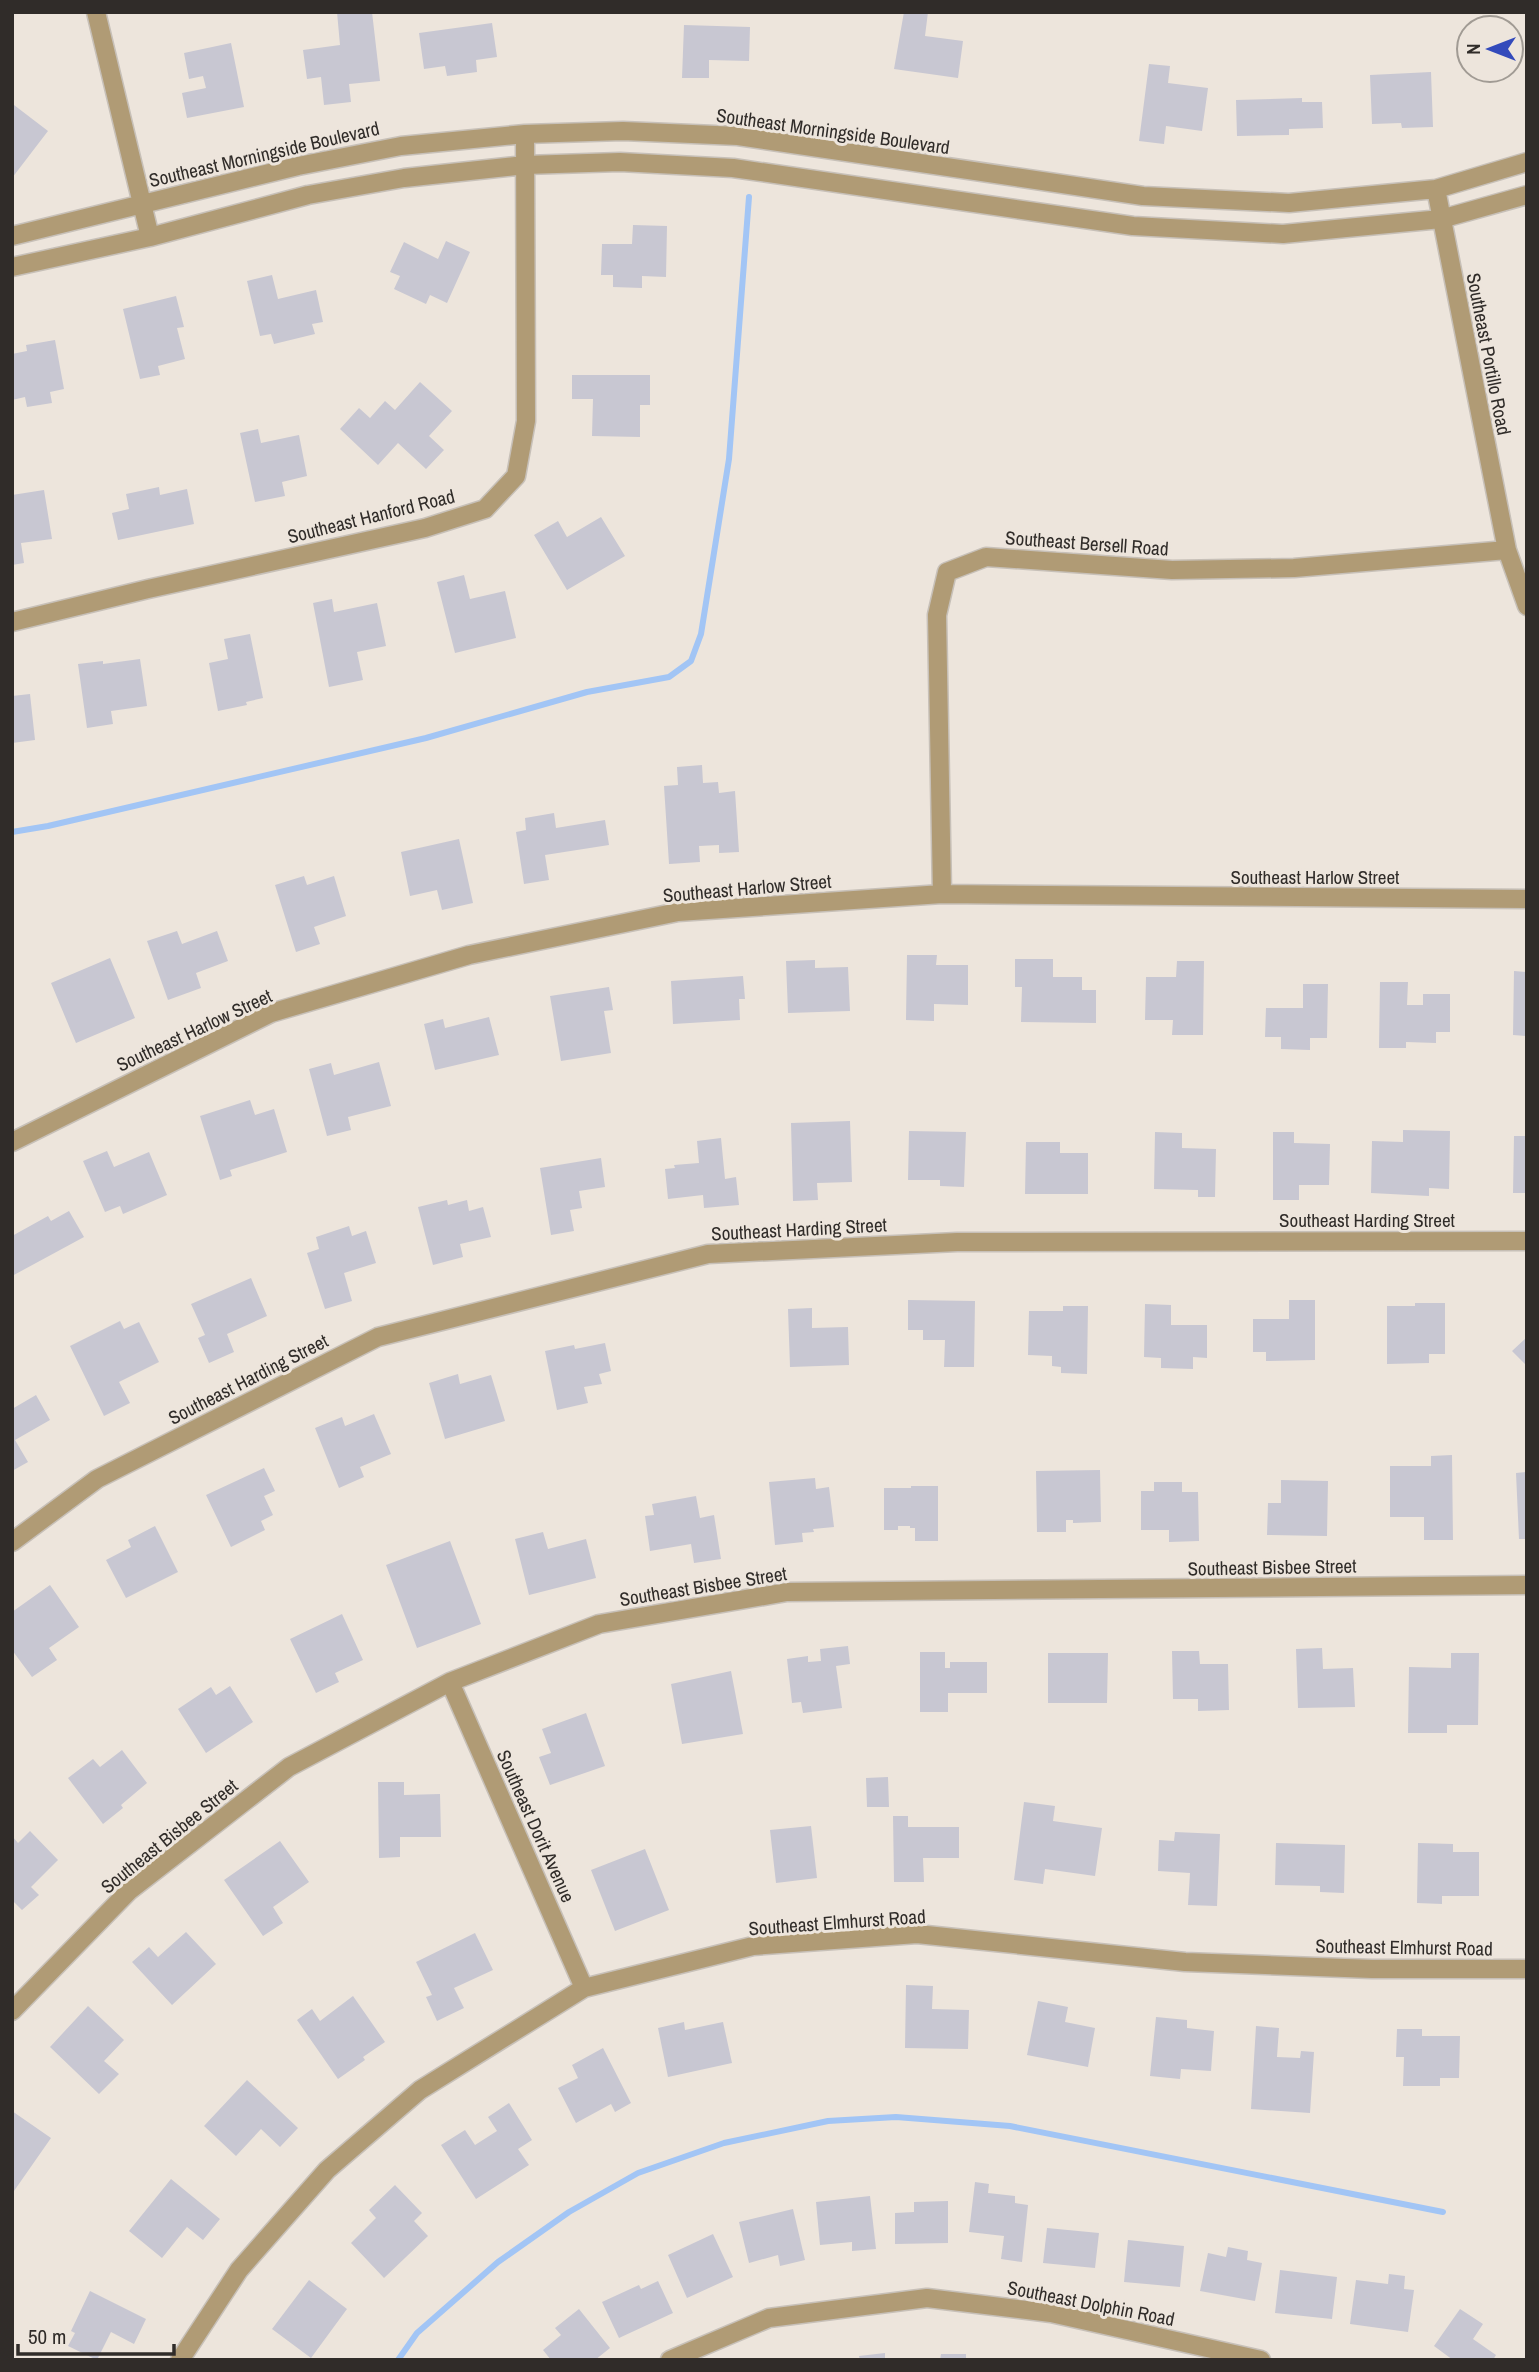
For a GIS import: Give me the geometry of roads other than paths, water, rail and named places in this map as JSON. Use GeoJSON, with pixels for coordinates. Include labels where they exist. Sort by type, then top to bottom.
{"type":"FeatureCollection","features":[{"type":"Feature","properties":{"kind":"street"},"geometry":{"type":"LineString","coordinates":[[96,12],[150,237]]}},
{"type":"Feature","properties":{"kind":"street","name":"Southeast Morningside Boulevard"},"geometry":{"type":"LineString","coordinates":[[12,236],[298,166],[401,146],[525,134],[623,131],[738,136],[1143,196],[1289,203],[1436,189],[1527,162]]}},
{"type":"Feature","properties":{"kind":"street","name":"Southeast Hanford Road"},"geometry":{"type":"LineString","coordinates":[[12,622],[425,528],[485,509],[516,476],[526,421],[525,134]]}},
{"type":"Feature","properties":{"kind":"street"},"geometry":{"type":"LineString","coordinates":[[831,182],[837,151]]}},
{"type":"Feature","properties":{"kind":"street"},"geometry":{"type":"LineString","coordinates":[[12,267],[150,237],[308,195],[404,178],[525,165],[620,162],[733,168],[1133,226],[1283,234],[1441,219],[1527,195]]}},
{"type":"Feature","properties":{"kind":"street","name":"Southeast Portillo Road"},"geometry":{"type":"LineString","coordinates":[[1436,189],[1507,550],[1527,606]]}},
{"type":"Feature","properties":{"kind":"street"},"geometry":{"type":"LineString","coordinates":[[1133,226],[1143,196]]}},
{"type":"Feature","properties":{"kind":"street","name":"Southeast Bersell Road"},"geometry":{"type":"LineString","coordinates":[[942,894],[937,615],[947,572],[986,557],[1172,570],[1294,568],[1507,550]]}},
{"type":"Feature","properties":{"kind":"street","name":"Southeast Harlow Street"},"geometry":{"type":"LineString","coordinates":[[12,1142],[271,1013],[469,955],[678,912],[942,894],[1527,899]]}},
{"type":"Feature","properties":{"kind":"street","name":"Southeast Harding Street"},"geometry":{"type":"LineString","coordinates":[[12,1542],[97,1479],[377,1337],[708,1254],[957,1242],[1527,1241]]}},
{"type":"Feature","properties":{"kind":"street","name":"Southeast Bisbee Street"},"geometry":{"type":"LineString","coordinates":[[12,2011],[129,1891],[289,1767],[450,1682],[599,1624],[787,1592],[1527,1585]]}},
{"type":"Feature","properties":{"kind":"street","name":"Southeast Dorit Avenue"},"geometry":{"type":"LineString","coordinates":[[450,1682],[584,1987]]}},
{"type":"Feature","properties":{"kind":"street","name":"Southeast Elmhurst Road"},"geometry":{"type":"LineString","coordinates":[[180,2360],[239,2270],[327,2170],[421,2090],[584,1987],[752,1946],[917,1934],[1185,1962],[1372,1969],[1527,1969]]}},
{"type":"Feature","properties":{"kind":"street","name":"Southeast Dolphin Road"},"geometry":{"type":"LineString","coordinates":[[670,2360],[769,2318],[928,2298],[1051,2313],[1261,2360]]}},
{"type":"Feature","properties":{"kind":"waterway"},"geometry":{"type":"LineString","coordinates":[[12,832],[48,826],[426,738],[587,692],[669,677],[691,661],[701,634],[729,459],[749,197]]}},
{"type":"Feature","properties":{"kind":"waterway"},"geometry":{"type":"LineString","coordinates":[[398,2360],[417,2333],[498,2262],[569,2212],[638,2173],[724,2143],[828,2121],[896,2117],[1010,2126],[1443,2212]]}}]}
